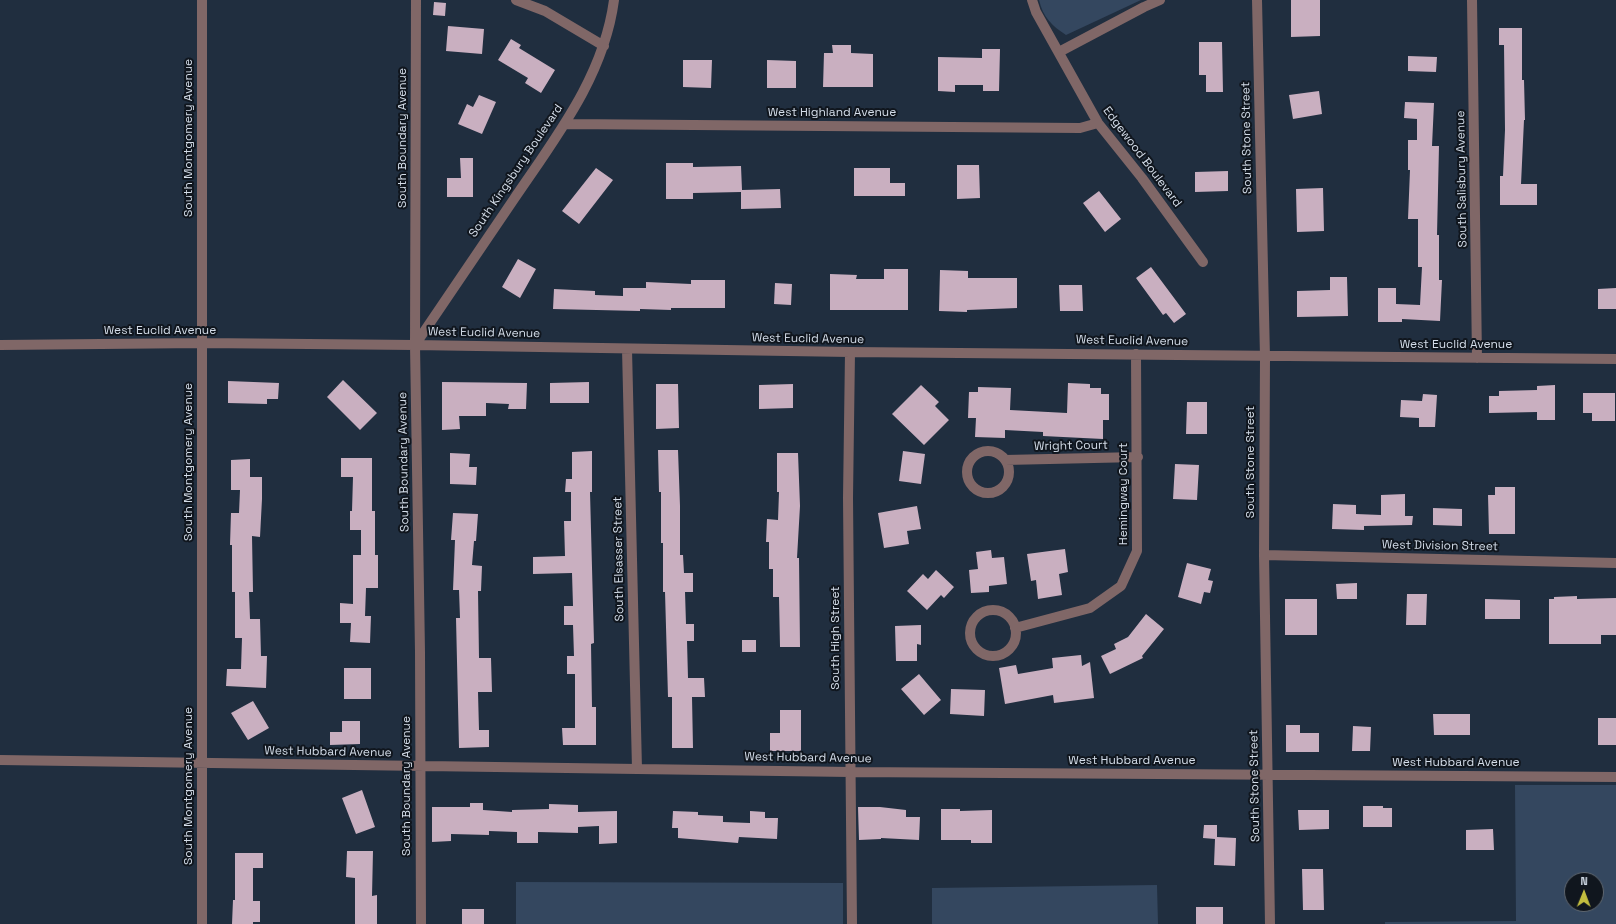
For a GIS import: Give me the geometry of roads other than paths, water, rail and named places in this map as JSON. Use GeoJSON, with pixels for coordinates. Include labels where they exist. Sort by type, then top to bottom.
{"type":"FeatureCollection","features":[{"type":"Feature","properties":{"kind":"street","name":"South Montgomery Avenue"},"geometry":{"type":"LineString","coordinates":[[202,0],[202,924]]}},
{"type":"Feature","properties":{"kind":"street","name":"South Boundary Avenue"},"geometry":{"type":"LineString","coordinates":[[416,0],[415,344],[421,924]]}},
{"type":"Feature","properties":{"kind":"street"},"geometry":{"type":"LineString","coordinates":[[516,0],[545,11],[604,46]]}},
{"type":"Feature","properties":{"kind":"street","name":"South Kingsbury Boulevard"},"geometry":{"type":"LineString","coordinates":[[415,344],[565,124],[593,74],[604,46],[614,0]]}},
{"type":"Feature","properties":{"kind":"street","name":"Edgewood Boulevard"},"geometry":{"type":"LineString","coordinates":[[1032,0],[1036,12],[1098,124],[1142,178],[1203,262]]}},
{"type":"Feature","properties":{"kind":"street"},"geometry":{"type":"LineString","coordinates":[[1059,52],[1144,6],[1160,0]]}},
{"type":"Feature","properties":{"kind":"street","name":"South Stone Street"},"geometry":{"type":"LineString","coordinates":[[1257,0],[1265,357],[1264,555],[1270,924]]}},
{"type":"Feature","properties":{"kind":"street","name":"South Salisbury Avenue"},"geometry":{"type":"LineString","coordinates":[[1472,0],[1477,358]]}},
{"type":"Feature","properties":{"kind":"street","name":"West Highland Avenue"},"geometry":{"type":"LineString","coordinates":[[565,124],[1080,128],[1098,124]]}},
{"type":"Feature","properties":{"kind":"street","name":"West Euclid Avenue"},"geometry":{"type":"LineString","coordinates":[[0,345],[202,343],[415,344],[850,352],[1136,354],[1265,357],[1616,359]]}},
{"type":"Feature","properties":{"kind":"street","name":"South Elsasser Street"},"geometry":{"type":"LineString","coordinates":[[627,349],[637,769]]}},
{"type":"Feature","properties":{"kind":"street","name":"South High Street"},"geometry":{"type":"LineString","coordinates":[[850,352],[848,498],[852,924]]}},
{"type":"Feature","properties":{"kind":"street","name":"Hemingway Court"},"geometry":{"type":"LineString","coordinates":[[1015,628],[1090,608],[1121,586],[1138,551],[1136,354]]}},
{"type":"Feature","properties":{"kind":"street","name":"Wright Court"},"geometry":{"type":"LineString","coordinates":[[1005,460],[1008,467],[1007,481],[997,491],[983,492],[971,484],[968,478],[968,464],[972,458],[978,454],[990,451],[996,452],[1005,460],[1138,457]]}},
{"type":"Feature","properties":{"kind":"street","name":"West Division Street"},"geometry":{"type":"LineString","coordinates":[[1264,555],[1616,563]]}},
{"type":"Feature","properties":{"kind":"street"},"geometry":{"type":"LineString","coordinates":[[993,610],[1008,616],[1015,628],[1015,636],[1009,649],[996,655],[981,653],[976,648],[970,635],[973,621],[986,611],[993,610]]}},
{"type":"Feature","properties":{"kind":"street","name":"West Hubbard Avenue"},"geometry":{"type":"LineString","coordinates":[[0,760],[850,772],[1616,777]]}}]}
